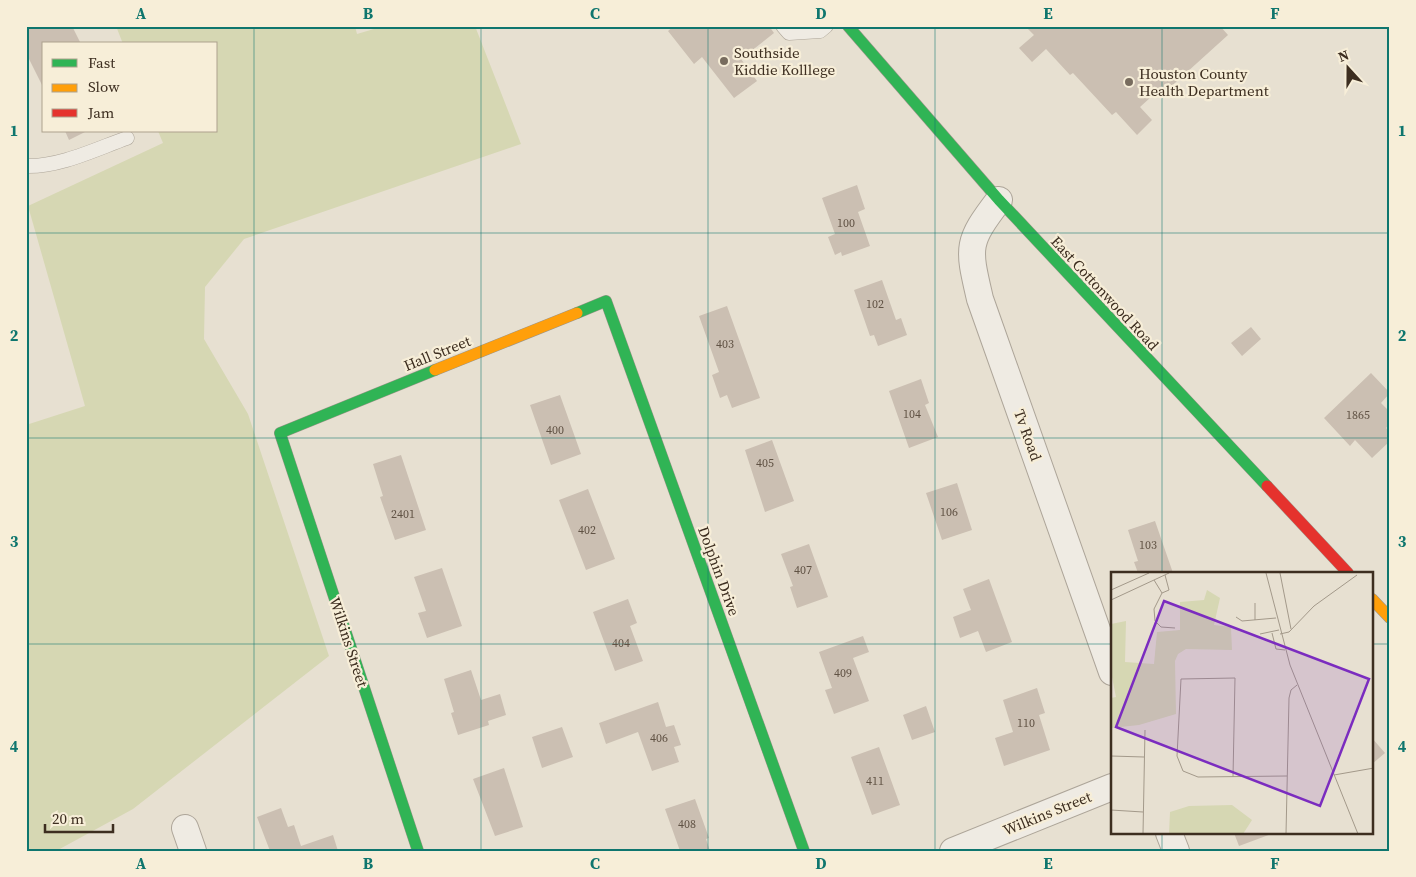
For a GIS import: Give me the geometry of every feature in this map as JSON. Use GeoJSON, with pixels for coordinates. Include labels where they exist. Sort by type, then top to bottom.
{"type":"FeatureCollection","features":[{"type":"Feature","properties":{"kind":"street","name":"East Cottonwood Road"},"geometry":{"type":"LineString","coordinates":[[848,26],[999,200],[1347,572]]}},
{"type":"Feature","properties":{"kind":"street","name":"Tv Road"},"geometry":{"type":"LineString","coordinates":[[999,200],[979,226],[971,247],[980,299],[1111,669]]}},
{"type":"Feature","properties":{"kind":"street","name":"Hall Street"},"geometry":{"type":"LineString","coordinates":[[280,433],[606,301]]}},
{"type":"Feature","properties":{"kind":"street","name":"Dolphin Drive"},"geometry":{"type":"LineString","coordinates":[[606,301],[804,851]]}},
{"type":"Feature","properties":{"kind":"street","name":"Wilkins Street"},"geometry":{"type":"LineString","coordinates":[[280,433],[418,851]]}},
{"type":"Feature","properties":{"kind":"street"},"geometry":{"type":"LineString","coordinates":[[1374,601],[1390,618]]}},
{"type":"Feature","properties":{"kind":"street","name":"Wilkins Street"},"geometry":{"type":"LineString","coordinates":[[953,851],[1111,787]]}},
{"type":"Feature","properties":{"kind":"street"},"geometry":{"type":"LineString","coordinates":[[1169,834],[1176,851]]}},
{"type":"Feature","properties":{"kind":"lane"},"geometry":{"type":"LineString","coordinates":[[783,26],[789,33],[820,31],[826,26]]}},
{"type":"Feature","properties":{"kind":"lane"},"geometry":{"type":"LineString","coordinates":[[26,166],[37,167],[64,160],[127,138]]}},
{"type":"Feature","properties":{"kind":"green space"},"geometry":{"type":"Polygon","coordinates":[[[116,26],[355,26],[357,34],[384,26],[475,26],[521,144],[244,239],[205,287],[204,339],[248,414],[329,656],[133,809],[56,851],[26,851],[26,425],[85,406],[28,206],[163,143],[158,132],[218,132],[218,42],[122,42],[116,26]]]}},
{"type":"Feature","properties":{"kind":"building"},"geometry":{"type":"Polygon","coordinates":[[[26,26],[72,26],[80,42],[42,42],[42,85],[26,53],[26,26]]]}},
{"type":"Feature","properties":{"kind":"building","name":"Southside Kiddie Kolllege"},"geometry":{"type":"Polygon","coordinates":[[[674,26],[769,26],[774,33],[741,59],[757,81],[734,98],[702,57],[694,64],[668,31],[674,26]]]}},
{"type":"Feature","properties":{"kind":"building","name":"Houston County Health Department"},"geometry":{"type":"Polygon","coordinates":[[[1025,26],[1220,26],[1228,35],[1165,92],[1161,88],[1140,107],[1152,120],[1137,135],[1116,112],[1112,115],[1073,73],[1070,75],[1046,49],[1032,62],[1019,48],[1034,35],[1025,26]]]}},
{"type":"Feature","properties":{"kind":"building"},"geometry":{"type":"Polygon","coordinates":[[[65,132],[85,132],[69,140],[65,132]]]}},
{"type":"Feature","properties":{"kind":"building"},"geometry":{"type":"Polygon","coordinates":[[[857,185],[865,209],[858,212],[870,246],[842,256],[841,252],[835,255],[828,237],[835,234],[822,198],[857,185]]]}},
{"type":"Feature","properties":{"kind":"building"},"geometry":{"type":"Polygon","coordinates":[[[882,280],[896,320],[901,318],[907,335],[878,346],[874,335],[870,336],[854,290],[882,280]]]}},
{"type":"Feature","properties":{"kind":"building"},"geometry":{"type":"Polygon","coordinates":[[[727,306],[760,398],[732,408],[727,395],[720,398],[712,375],[719,372],[699,316],[727,306]]]}},
{"type":"Feature","properties":{"kind":"building"},"geometry":{"type":"Polygon","coordinates":[[[1251,327],[1261,339],[1242,356],[1231,343],[1251,327]]]}},
{"type":"Feature","properties":{"kind":"building"},"geometry":{"type":"Polygon","coordinates":[[[1371,373],[1390,393],[1381,403],[1390,412],[1390,424],[1386,428],[1390,432],[1390,441],[1372,458],[1355,440],[1350,446],[1324,418],[1371,373]]]}},
{"type":"Feature","properties":{"kind":"building"},"geometry":{"type":"Polygon","coordinates":[[[921,379],[929,403],[925,405],[938,437],[909,448],[889,391],[921,379]]]}},
{"type":"Feature","properties":{"kind":"building"},"geometry":{"type":"Polygon","coordinates":[[[560,395],[581,454],[551,465],[530,405],[560,395]]]}},
{"type":"Feature","properties":{"kind":"building"},"geometry":{"type":"Polygon","coordinates":[[[772,440],[794,501],[765,512],[745,450],[772,440]]]}},
{"type":"Feature","properties":{"kind":"building"},"geometry":{"type":"Polygon","coordinates":[[[401,455],[426,530],[395,540],[380,497],[383,496],[373,464],[401,455]]]}},
{"type":"Feature","properties":{"kind":"building"},"geometry":{"type":"Polygon","coordinates":[[[957,483],[972,530],[942,540],[926,493],[957,483]]]}},
{"type":"Feature","properties":{"kind":"building"},"geometry":{"type":"Polygon","coordinates":[[[588,489],[615,559],[586,570],[559,500],[588,489]]]}},
{"type":"Feature","properties":{"kind":"building"},"geometry":{"type":"Polygon","coordinates":[[[1155,521],[1173,572],[1138,572],[1134,562],[1138,561],[1128,530],[1155,521]]]}},
{"type":"Feature","properties":{"kind":"building"},"geometry":{"type":"Polygon","coordinates":[[[809,544],[828,597],[797,608],[790,587],[793,586],[781,554],[809,544]]]}},
{"type":"Feature","properties":{"kind":"building"},"geometry":{"type":"Polygon","coordinates":[[[442,568],[462,626],[427,638],[418,613],[426,611],[414,577],[442,568]]]}},
{"type":"Feature","properties":{"kind":"building"},"geometry":{"type":"Polygon","coordinates":[[[989,579],[1012,642],[986,652],[978,631],[960,638],[953,617],[971,610],[963,589],[989,579]]]}},
{"type":"Feature","properties":{"kind":"building"},"geometry":{"type":"Polygon","coordinates":[[[628,599],[637,623],[630,626],[643,661],[615,671],[593,612],[628,599]]]}},
{"type":"Feature","properties":{"kind":"building"},"geometry":{"type":"Polygon","coordinates":[[[863,636],[869,652],[853,658],[869,701],[834,714],[825,690],[832,688],[819,652],[863,636]]]}},
{"type":"Feature","properties":{"kind":"building"},"geometry":{"type":"Polygon","coordinates":[[[471,670],[481,700],[500,694],[506,715],[488,721],[489,725],[458,735],[451,713],[454,712],[444,679],[471,670]]]}},
{"type":"Feature","properties":{"kind":"building"},"geometry":{"type":"Polygon","coordinates":[[[1037,688],[1045,713],[1039,715],[1050,750],[1004,766],[995,738],[1013,732],[1003,700],[1037,688]]]}},
{"type":"Feature","properties":{"kind":"building"},"geometry":{"type":"Polygon","coordinates":[[[658,702],[666,727],[674,725],[681,745],[674,747],[679,762],[652,771],[638,732],[606,744],[599,723],[658,702]]]}},
{"type":"Feature","properties":{"kind":"building"},"geometry":{"type":"Polygon","coordinates":[[[926,706],[935,732],[912,740],[903,715],[926,706]]]}},
{"type":"Feature","properties":{"kind":"building"},"geometry":{"type":"Polygon","coordinates":[[[562,727],[573,757],[542,768],[532,737],[562,727]]]}},
{"type":"Feature","properties":{"kind":"building"},"geometry":{"type":"Polygon","coordinates":[[[1374,740],[1385,753],[1374,762],[1374,740]]]}},
{"type":"Feature","properties":{"kind":"building"},"geometry":{"type":"Polygon","coordinates":[[[879,747],[900,805],[872,815],[851,757],[879,747]]]}},
{"type":"Feature","properties":{"kind":"building"},"geometry":{"type":"Polygon","coordinates":[[[504,768],[523,827],[495,836],[473,779],[504,768]]]}},
{"type":"Feature","properties":{"kind":"building"},"geometry":{"type":"Polygon","coordinates":[[[695,799],[709,838],[706,839],[710,851],[680,851],[665,809],[695,799]]]}},
{"type":"Feature","properties":{"kind":"building"},"geometry":{"type":"Polygon","coordinates":[[[281,808],[288,827],[294,825],[301,846],[333,835],[338,851],[270,851],[257,817],[281,808]]]}},
{"type":"Feature","properties":{"kind":"building"},"geometry":{"type":"Polygon","coordinates":[[[1234,834],[1271,834],[1239,846],[1234,834]]]}},
{"type":"Feature","properties":{"kind":"traffic: fast"},"geometry":{"type":"LineString","coordinates":[[848,26],[999,200],[1267,486]]}},
{"type":"Feature","properties":{"kind":"traffic: fast"},"geometry":{"type":"LineString","coordinates":[[577,313],[606,301],[804,851]]}},
{"type":"Feature","properties":{"kind":"traffic: fast"},"geometry":{"type":"LineString","coordinates":[[418,851],[280,433],[435,370]]}},
{"type":"Feature","properties":{"kind":"traffic: slow"},"geometry":{"type":"LineString","coordinates":[[435,370],[577,313]]}},
{"type":"Feature","properties":{"kind":"traffic: slow"},"geometry":{"type":"LineString","coordinates":[[1374,601],[1390,618]]}},
{"type":"Feature","properties":{"kind":"traffic: jam"},"geometry":{"type":"LineString","coordinates":[[1267,486],[1347,572]]}},
{"type":"Feature","properties":{"kind":"place","name":"Southside Kiddie Kolllege"},"geometry":{"type":"Point","coordinates":[724,61]}},
{"type":"Feature","properties":{"kind":"place","name":"Houston County Health Department"},"geometry":{"type":"Point","coordinates":[1129,82]}}]}
